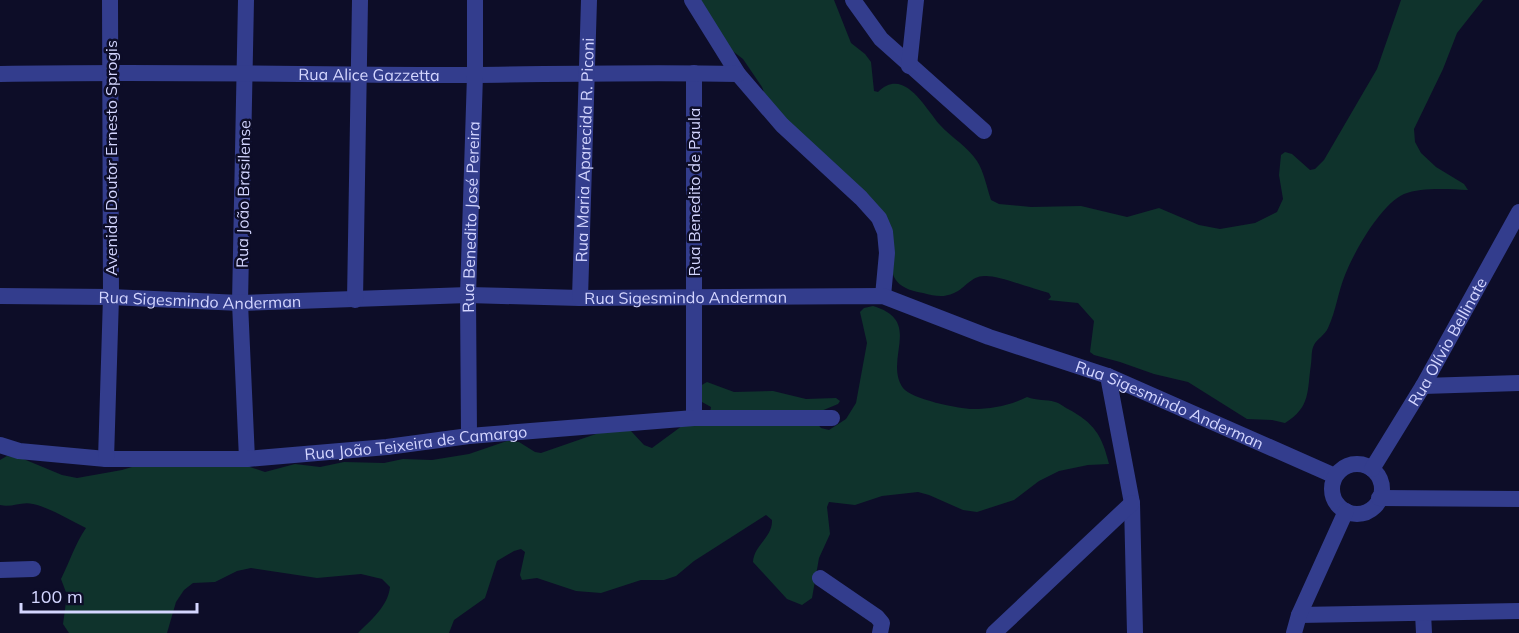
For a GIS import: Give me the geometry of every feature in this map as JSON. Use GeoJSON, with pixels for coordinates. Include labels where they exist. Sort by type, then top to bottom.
{"type":"FeatureCollection","features":[{"type":"Feature","properties":{"kind":"street","name":"Avenida Doutor Ernesto Sprogis"},"geometry":{"type":"LineString","coordinates":[[105,459],[111,297],[110,0]]}},
{"type":"Feature","properties":{"kind":"street","name":"Rua João Brasilense"},"geometry":{"type":"LineString","coordinates":[[246,0],[240,303],[247,459]]}},
{"type":"Feature","properties":{"kind":"street"},"geometry":{"type":"LineString","coordinates":[[355,300],[360,0]]}},
{"type":"Feature","properties":{"kind":"street","name":"Rua Benedito José Pereira"},"geometry":{"type":"LineString","coordinates":[[469,436],[468,295],[475,0]]}},
{"type":"Feature","properties":{"kind":"street","name":"Rua Maria Aparecida R. Piconi"},"geometry":{"type":"LineString","coordinates":[[580,298],[589,0]]}},
{"type":"Feature","properties":{"kind":"street"},"geometry":{"type":"LineString","coordinates":[[692,0],[738,75],[782,125],[861,198],[879,218],[885,232],[887,254],[883,296]]}},
{"type":"Feature","properties":{"kind":"street"},"geometry":{"type":"LineString","coordinates":[[853,0],[881,39],[984,131]]}},
{"type":"Feature","properties":{"kind":"street"},"geometry":{"type":"LineString","coordinates":[[909,66],[916,0]]}},
{"type":"Feature","properties":{"kind":"street","name":"Rua Alice Gazzetta"},"geometry":{"type":"LineString","coordinates":[[0,74],[110,72],[475,75],[587,72],[738,75]]}},
{"type":"Feature","properties":{"kind":"street","name":"Rua Benedito de Paula"},"geometry":{"type":"LineString","coordinates":[[694,73],[694,418]]}},
{"type":"Feature","properties":{"kind":"street","name":"Rua Olívio Bellinate"},"geometry":{"type":"LineString","coordinates":[[1372,469],[1423,386],[1519,212]]}},
{"type":"Feature","properties":{"kind":"street","name":"Rua Sigesmindo Anderman"},"geometry":{"type":"LineString","coordinates":[[0,296],[111,297],[240,303],[468,295],[580,298],[883,296],[989,337],[1108,376],[1335,476]]}},
{"type":"Feature","properties":{"kind":"street"},"geometry":{"type":"LineString","coordinates":[[1108,376],[1132,503],[1133,631]]}},
{"type":"Feature","properties":{"kind":"street"},"geometry":{"type":"LineString","coordinates":[[1423,386],[1519,383]]}},
{"type":"Feature","properties":{"kind":"street","name":"Rua João Teixeira de Camargo"},"geometry":{"type":"LineString","coordinates":[[0,445],[19,451],[105,459],[247,459],[387,447],[469,436],[694,418],[832,418]]}},
{"type":"Feature","properties":{"kind":"street"},"geometry":{"type":"LineString","coordinates":[[1356,464],[1372,469],[1380,482],[1380,498],[1369,511],[1353,514],[1339,507],[1332,492],[1335,476],[1341,470],[1356,464]]}},
{"type":"Feature","properties":{"kind":"street"},"geometry":{"type":"LineString","coordinates":[[1380,498],[1519,499]]}},
{"type":"Feature","properties":{"kind":"street"},"geometry":{"type":"LineString","coordinates":[[994,633],[1132,503]]}},
{"type":"Feature","properties":{"kind":"street"},"geometry":{"type":"LineString","coordinates":[[1294,633],[1299,615],[1346,511]]}},
{"type":"Feature","properties":{"kind":"street"},"geometry":{"type":"LineString","coordinates":[[0,570],[33,570]]}},
{"type":"Feature","properties":{"kind":"street"},"geometry":{"type":"LineString","coordinates":[[820,578],[877,617],[882,623],[880,633]]}},
{"type":"Feature","properties":{"kind":"street"},"geometry":{"type":"LineString","coordinates":[[1299,615],[1519,611]]}},
{"type":"Feature","properties":{"kind":"street"},"geometry":{"type":"LineString","coordinates":[[1423,613],[1424,633]]}},
{"type":"Feature","properties":{"kind":"green space"},"geometry":{"type":"Polygon","coordinates":[[[694,0],[834,0],[851,43],[871,62],[874,91],[878,92],[888,85],[897,84],[913,92],[940,125],[977,161],[991,200],[999,204],[1031,207],[1081,206],[1127,217],[1159,208],[1199,225],[1220,229],[1255,223],[1277,212],[1283,199],[1279,175],[1281,155],[1285,152],[1292,154],[1310,170],[1315,169],[1324,160],[1377,69],[1401,0],[1483,0],[1457,33],[1443,69],[1414,129],[1415,142],[1421,153],[1436,167],[1464,184],[1468,190],[1418,190],[1395,199],[1386,208],[1369,230],[1349,265],[1328,328],[1313,347],[1304,404],[1285,423],[1247,419],[1188,382],[1094,355],[1090,352],[1094,321],[1078,303],[1048,300],[1051,297],[1049,293],[992,277],[981,276],[958,291],[943,296],[911,290],[903,286],[893,275],[891,268],[890,239],[771,110],[762,87],[743,59],[705,30],[694,0]]]}},
{"type":"Feature","properties":{"kind":"green space"},"geometry":{"type":"Polygon","coordinates":[[[873,306],[888,313],[896,321],[900,331],[898,377],[903,388],[908,392],[936,403],[966,409],[1001,406],[1027,397],[1057,403],[1091,425],[1100,438],[1109,464],[1088,465],[1059,471],[1039,481],[1014,500],[977,512],[963,510],[918,492],[882,496],[855,505],[829,502],[827,507],[830,534],[819,558],[812,598],[802,605],[787,599],[753,562],[754,556],[772,526],[772,520],[766,515],[694,561],[676,576],[664,580],[641,580],[601,593],[576,591],[537,578],[522,580],[520,575],[525,552],[521,549],[497,561],[485,598],[454,620],[449,633],[358,633],[378,612],[389,594],[390,587],[382,579],[361,574],[317,578],[251,568],[237,571],[215,582],[193,583],[184,590],[176,602],[167,633],[69,633],[63,624],[67,595],[61,579],[86,528],[53,511],[33,504],[0,505],[0,460],[7,456],[21,458],[62,475],[77,478],[122,470],[165,457],[223,458],[265,472],[295,464],[320,467],[344,462],[384,463],[403,459],[432,460],[469,454],[507,441],[519,442],[541,453],[616,427],[631,431],[644,445],[652,448],[686,423],[710,413],[711,407],[702,402],[700,386],[707,382],[734,392],[773,391],[806,399],[836,398],[840,401],[838,404],[814,414],[812,418],[821,428],[829,430],[846,419],[856,403],[867,343],[860,312],[864,308],[873,306]]]}}]}
